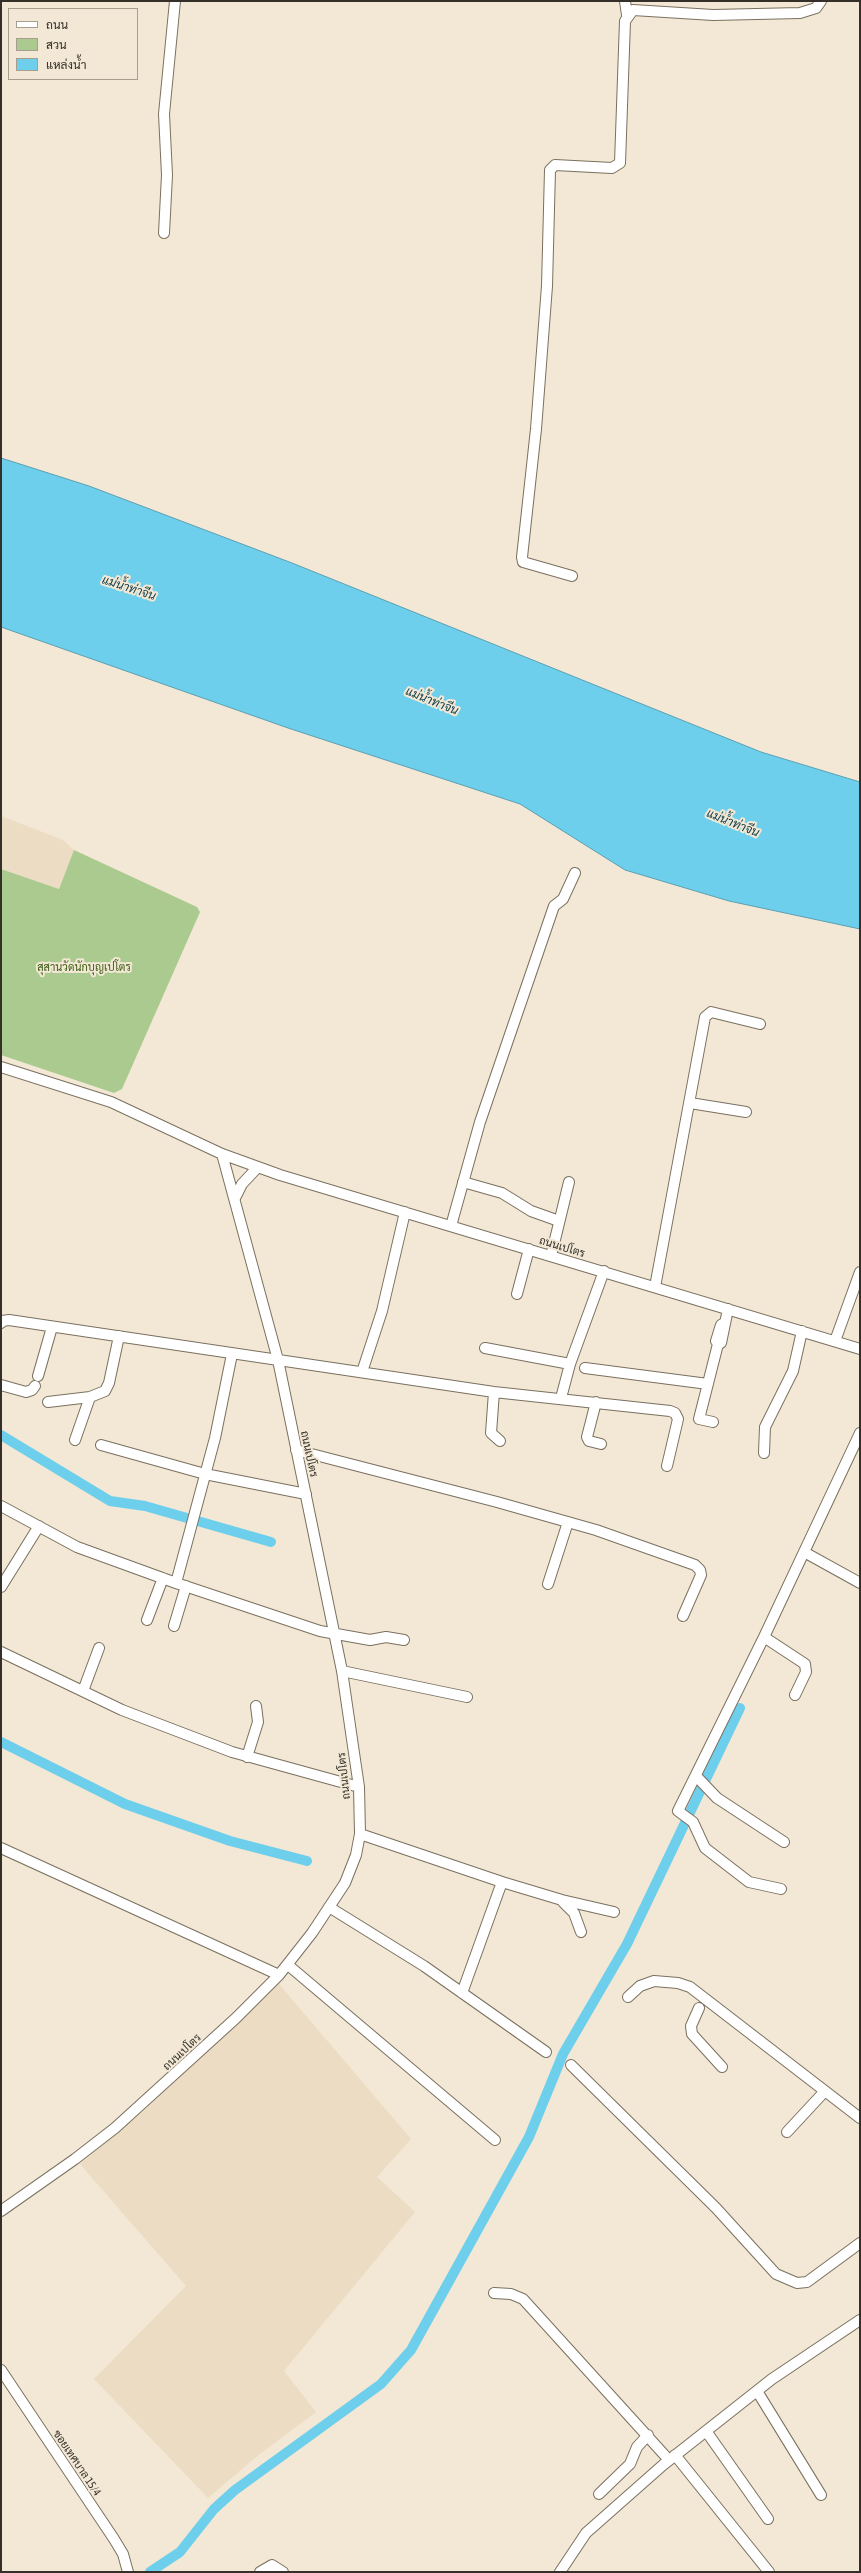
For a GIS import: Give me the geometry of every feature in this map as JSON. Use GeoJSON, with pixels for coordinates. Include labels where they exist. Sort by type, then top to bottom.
{"type":"FeatureCollection","features":[{"type":"Feature","properties":{"kind":"street"},"geometry":{"type":"LineString","coordinates":[[164,233],[167,175],[164,114],[175,1]]}},
{"type":"Feature","properties":{"kind":"street"},"geometry":{"type":"LineString","coordinates":[[572,576],[523,562],[522,557],[536,429],[547,286],[549,176],[550,170],[555,166],[612,168],[620,163],[625,28],[627,15],[625,1]]}},
{"type":"Feature","properties":{"kind":"street"},"geometry":{"type":"LineString","coordinates":[[627,15],[633,10],[713,15],[800,13],[816,8],[821,1]]}},
{"type":"Feature","properties":{"kind":"street"},"geometry":{"type":"LineString","coordinates":[[451,1226],[480,1122],[554,906],[563,899],[575,873]]}},
{"type":"Feature","properties":{"kind":"street"},"geometry":{"type":"LineString","coordinates":[[655,1287],[705,1017],[711,1012],[760,1024]]}},
{"type":"Feature","properties":{"kind":"street"},"geometry":{"type":"LineString","coordinates":[[1,1067],[111,1102],[222,1154]]}},
{"type":"Feature","properties":{"kind":"street"},"geometry":{"type":"LineString","coordinates":[[690,1103],[746,1112]]}},
{"type":"Feature","properties":{"kind":"street","name":"ถนนเปโตร"},"geometry":{"type":"LineString","coordinates":[[222,1154],[258,1167],[405,1212],[860,1349]]}},
{"type":"Feature","properties":{"kind":"street","name":"ถนนเปโตร"},"geometry":{"type":"LineString","coordinates":[[1,2211],[75,2159],[115,2128],[236,2018],[279,1975],[288,1965],[329,1907],[352,1870],[360,1834],[359,1787],[342,1671],[333,1634],[278,1360],[222,1154]]}},
{"type":"Feature","properties":{"kind":"street"},"geometry":{"type":"LineString","coordinates":[[235,1198],[242,1184],[258,1167]]}},
{"type":"Feature","properties":{"kind":"street"},"geometry":{"type":"LineString","coordinates":[[463,1182],[502,1193],[531,1211],[559,1221]]}},
{"type":"Feature","properties":{"kind":"street"},"geometry":{"type":"LineString","coordinates":[[551,1256],[569,1182]]}},
{"type":"Feature","properties":{"kind":"street"},"geometry":{"type":"LineString","coordinates":[[362,1372],[382,1311],[405,1212]]}},
{"type":"Feature","properties":{"kind":"street"},"geometry":{"type":"LineString","coordinates":[[517,1294],[529,1249]]}},
{"type":"Feature","properties":{"kind":"street"},"geometry":{"type":"LineString","coordinates":[[561,1398],[570,1364],[604,1271]]}},
{"type":"Feature","properties":{"kind":"street"},"geometry":{"type":"LineString","coordinates":[[835,1342],[860,1272]]}},
{"type":"Feature","properties":{"kind":"street"},"geometry":{"type":"LineString","coordinates":[[713,1422],[699,1419],[718,1344],[721,1343],[728,1309]]}},
{"type":"Feature","properties":{"kind":"street"},"geometry":{"type":"LineString","coordinates":[[1,1323],[2,1321],[8,1320],[494,1392],[596,1402],[675,1413],[678,1419],[667,1466]]}},
{"type":"Feature","properties":{"kind":"street"},"geometry":{"type":"LineString","coordinates":[[1,1384],[26,1392],[32,1390],[37,1381],[52,1327]]}},
{"type":"Feature","properties":{"kind":"street"},"geometry":{"type":"LineString","coordinates":[[764,1453],[765,1428],[793,1371],[802,1331]]}},
{"type":"Feature","properties":{"kind":"street"},"geometry":{"type":"LineString","coordinates":[[48,1402],[90,1397],[102,1394],[109,1383],[119,1336]]}},
{"type":"Feature","properties":{"kind":"street"},"geometry":{"type":"LineString","coordinates":[[485,1348],[570,1364]]}},
{"type":"Feature","properties":{"kind":"street"},"geometry":{"type":"LineString","coordinates":[[176,1583],[215,1438],[232,1354]]}},
{"type":"Feature","properties":{"kind":"street"},"geometry":{"type":"LineString","coordinates":[[585,1368],[708,1384]]}},
{"type":"Feature","properties":{"kind":"street"},"geometry":{"type":"LineString","coordinates":[[494,1392],[491,1433],[500,1441]]}},
{"type":"Feature","properties":{"kind":"street"},"geometry":{"type":"LineString","coordinates":[[75,1440],[90,1397]]}},
{"type":"Feature","properties":{"kind":"street"},"geometry":{"type":"LineString","coordinates":[[596,1402],[587,1437],[589,1441],[601,1444]]}},
{"type":"Feature","properties":{"kind":"street"},"geometry":{"type":"LineString","coordinates":[[781,1889],[749,1882],[705,1848],[693,1822],[678,1811],[697,1777],[860,1433]]}},
{"type":"Feature","properties":{"kind":"street"},"geometry":{"type":"LineString","coordinates":[[101,1445],[205,1474],[306,1494]]}},
{"type":"Feature","properties":{"kind":"street"},"geometry":{"type":"LineString","coordinates":[[296,1450],[568,1522],[662,1553],[700,1570],[698,1584],[683,1616]]}},
{"type":"Feature","properties":{"kind":"street"},"geometry":{"type":"LineString","coordinates":[[1,1506],[77,1547],[176,1583],[333,1634],[370,1640],[386,1637],[404,1640]]}},
{"type":"Feature","properties":{"kind":"street"},"geometry":{"type":"LineString","coordinates":[[548,1584],[568,1522]]}},
{"type":"Feature","properties":{"kind":"street"},"geometry":{"type":"LineString","coordinates":[[5,1581],[39,1526]]}},
{"type":"Feature","properties":{"kind":"street"},"geometry":{"type":"LineString","coordinates":[[804,1552],[860,1583]]}},
{"type":"Feature","properties":{"kind":"street"},"geometry":{"type":"LineString","coordinates":[[147,1620],[163,1578]]}},
{"type":"Feature","properties":{"kind":"street"},"geometry":{"type":"LineString","coordinates":[[174,1626],[186,1586]]}},
{"type":"Feature","properties":{"kind":"street"},"geometry":{"type":"LineString","coordinates":[[764,1637],[805,1664],[806,1672],[795,1695]]}},
{"type":"Feature","properties":{"kind":"street"},"geometry":{"type":"LineString","coordinates":[[83,1691],[99,1648]]}},
{"type":"Feature","properties":{"kind":"street"},"geometry":{"type":"LineString","coordinates":[[1,1652],[122,1710],[247,1757],[359,1787]]}},
{"type":"Feature","properties":{"kind":"street"},"geometry":{"type":"LineString","coordinates":[[342,1671],[467,1697]]}},
{"type":"Feature","properties":{"kind":"street"},"geometry":{"type":"LineString","coordinates":[[247,1757],[258,1722],[256,1706]]}},
{"type":"Feature","properties":{"kind":"street"},"geometry":{"type":"LineString","coordinates":[[697,1777],[707,1790],[784,1842]]}},
{"type":"Feature","properties":{"kind":"street"},"geometry":{"type":"LineString","coordinates":[[360,1834],[502,1882],[562,1900],[614,1912]]}},
{"type":"Feature","properties":{"kind":"street"},"geometry":{"type":"LineString","coordinates":[[1,1848],[279,1975]]}},
{"type":"Feature","properties":{"kind":"street"},"geometry":{"type":"LineString","coordinates":[[462,1993],[502,1882]]}},
{"type":"Feature","properties":{"kind":"street"},"geometry":{"type":"LineString","coordinates":[[562,1900],[574,1913],[581,1932]]}},
{"type":"Feature","properties":{"kind":"street"},"geometry":{"type":"LineString","coordinates":[[329,1907],[462,1993],[546,2052]]}},
{"type":"Feature","properties":{"kind":"street"},"geometry":{"type":"LineString","coordinates":[[288,1965],[495,2140]]}},
{"type":"Feature","properties":{"kind":"street"},"geometry":{"type":"LineString","coordinates":[[628,1997],[640,1986],[660,1981],[678,1983],[690,1987],[703,2004],[825,2091],[860,2118]]}},
{"type":"Feature","properties":{"kind":"street"},"geometry":{"type":"LineString","coordinates":[[703,2004],[691,2026],[692,2034],[722,2067]]}},
{"type":"Feature","properties":{"kind":"street"},"geometry":{"type":"LineString","coordinates":[[571,2065],[716,2208],[776,2274],[797,2283],[807,2282],[860,2243]]}},
{"type":"Feature","properties":{"kind":"street"},"geometry":{"type":"LineString","coordinates":[[787,2132],[825,2091]]}},
{"type":"Feature","properties":{"kind":"street"},"geometry":{"type":"LineString","coordinates":[[494,2293],[511,2294],[523,2299],[648,2435],[672,2458],[769,2572]]}},
{"type":"Feature","properties":{"kind":"street"},"geometry":{"type":"LineString","coordinates":[[560,2572],[586,2533],[672,2458],[757,2391],[860,2320]]}},
{"type":"Feature","properties":{"kind":"street","name":"ซอยเทศบาล 15/4"},"geometry":{"type":"LineString","coordinates":[[1,2370],[114,2539],[127,2569]]}},
{"type":"Feature","properties":{"kind":"street"},"geometry":{"type":"LineString","coordinates":[[757,2391],[821,2495]]}},
{"type":"Feature","properties":{"kind":"street"},"geometry":{"type":"LineString","coordinates":[[706,2431],[768,2519]]}},
{"type":"Feature","properties":{"kind":"street"},"geometry":{"type":"LineString","coordinates":[[599,2494],[630,2464],[638,2447],[648,2435]]}},
{"type":"Feature","properties":{"kind":"street"},"geometry":{"type":"LineString","coordinates":[[260,2572],[272,2565],[283,2572]]}},
{"type":"Feature","properties":{"kind":"shaded area"},"geometry":{"type":"Polygon","coordinates":[[[1,816],[63,840],[74,850],[59,889],[1,869],[1,816]]]}},
{"type":"Feature","properties":{"kind":"shaded area"},"geometry":{"type":"Polygon","coordinates":[[[278,1983],[411,2139],[377,2177],[415,2212],[284,2371],[316,2412],[256,2457],[208,2498],[94,2379],[186,2286],[80,2164],[145,2110],[278,1983]]]}},
{"type":"Feature","properties":{"kind":"green space","name":"สุสานวัดนักบุญเปโตร"},"geometry":{"type":"Polygon","coordinates":[[[74,850],[197,907],[200,912],[122,1089],[114,1093],[1,1055],[1,869],[59,889],[74,850]]]}},
{"type":"Feature","properties":{"kind":"water","name":"แม่น้ำท่าจีน"},"geometry":{"type":"Polygon","coordinates":[[[1,458],[89,486],[292,563],[761,752],[860,782],[860,929],[729,901],[625,870],[520,804],[288,728],[1,627],[1,458]]]}},
{"type":"Feature","properties":{"kind":"waterway"},"geometry":{"type":"LineString","coordinates":[[1,1435],[110,1501],[145,1506],[271,1542]]}},
{"type":"Feature","properties":{"kind":"waterway"},"geometry":{"type":"LineString","coordinates":[[150,2572],[180,2552],[214,2509],[235,2490],[381,2384],[411,2350],[529,2137],[563,2054],[627,1944],[740,1708]]}},
{"type":"Feature","properties":{"kind":"waterway"},"geometry":{"type":"LineString","coordinates":[[1,1742],[125,1804],[230,1841],[307,1861]]}}]}
